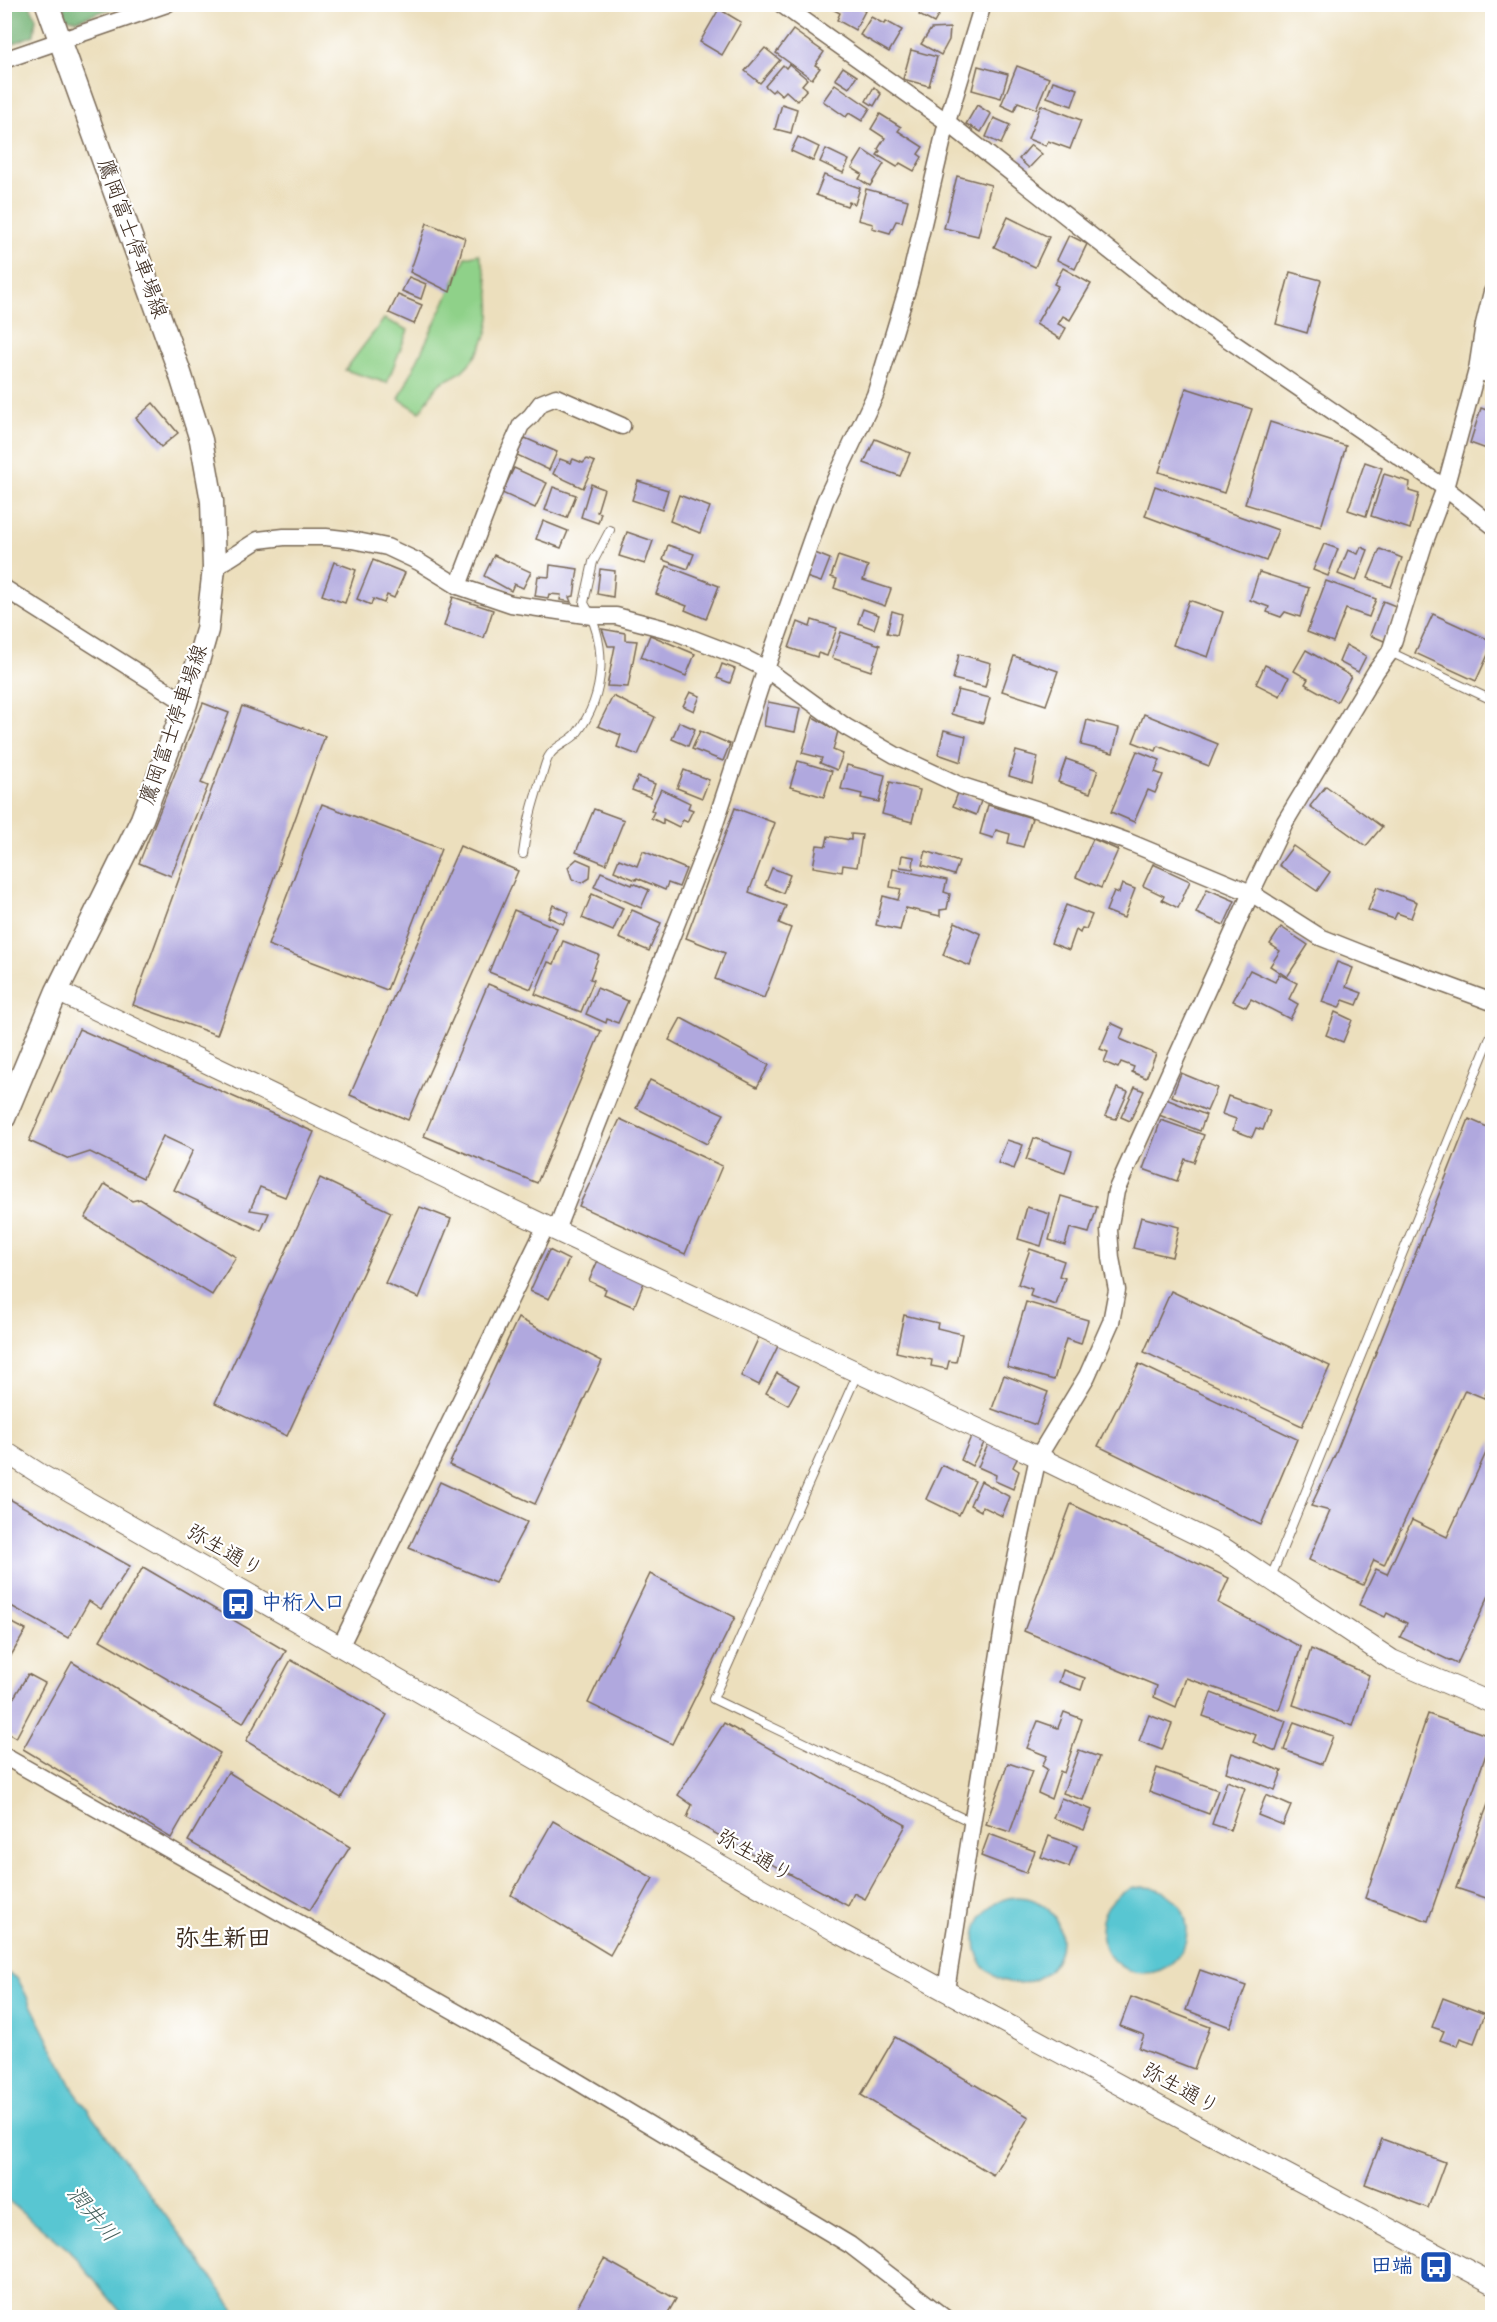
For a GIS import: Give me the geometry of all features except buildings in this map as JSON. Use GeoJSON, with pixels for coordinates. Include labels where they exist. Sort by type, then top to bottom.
{"type":"FeatureCollection","features":[{"type":"Feature","properties":{"kind":"main road","name":"鷹岡富士停車場線"},"geometry":{"type":"LineString","coordinates":[[4,1118],[57,991],[142,819],[186,703],[207,630],[214,568],[212,501],[201,440],[180,373],[47,4]]}},
{"type":"Feature","properties":{"kind":"street"},"geometry":{"type":"LineString","coordinates":[[4,60],[167,4]]}},
{"type":"Feature","properties":{"kind":"street"},"geometry":{"type":"LineString","coordinates":[[781,4],[947,122],[1185,310],[1445,488],[1492,525]]}},
{"type":"Feature","properties":{"kind":"street"},"geometry":{"type":"LineString","coordinates":[[340,1647],[551,1228],[711,836],[825,501],[875,395],[909,283],[947,122],[983,4]]}},
{"type":"Feature","properties":{"kind":"street"},"geometry":{"type":"LineString","coordinates":[[946,1990],[1008,1596],[1038,1457],[1087,1376],[1111,1322],[1117,1290],[1109,1230],[1116,1191],[1285,822],[1376,671],[1390,652],[1424,544],[1485,373],[1484,324],[1492,292]]}},
{"type":"Feature","properties":{"kind":"street"},"geometry":{"type":"LineString","coordinates":[[458,586],[508,452],[521,425],[541,403],[556,397],[622,426]]}},
{"type":"Feature","properties":{"kind":"street"},"geometry":{"type":"LineString","coordinates":[[214,568],[258,540],[284,537],[326,537],[387,547],[419,562],[458,586],[511,604],[592,616],[616,616],[673,631],[766,669],[846,727],[895,755],[959,785],[1126,841],[1251,893],[1320,936],[1492,1002]]}},
{"type":"Feature","properties":{"kind":"street"},"geometry":{"type":"LineString","coordinates":[[4,588],[186,703]]}},
{"type":"Feature","properties":{"kind":"street"},"geometry":{"type":"LineString","coordinates":[[57,991],[1222,1546],[1392,1660],[1492,1703]]}},
{"type":"Feature","properties":{"kind":"street","name":"弥生通り"},"geometry":{"type":"LineString","coordinates":[[4,1451],[40,1474],[826,1926],[1492,2283]]}},
{"type":"Feature","properties":{"kind":"street"},"geometry":{"type":"LineString","coordinates":[[4,1756],[555,2068],[850,2245],[945,2318]]}},
{"type":"Feature","properties":{"kind":"lane"},"geometry":{"type":"LineString","coordinates":[[523,854],[527,819],[549,754],[576,734],[595,695],[602,653],[592,616],[584,603],[593,562],[610,530]]}},
{"type":"Feature","properties":{"kind":"lane"},"geometry":{"type":"LineString","coordinates":[[1390,652],[1492,700]]}},
{"type":"Feature","properties":{"kind":"lane"},"geometry":{"type":"LineString","coordinates":[[1271,1577],[1492,1033]]}},
{"type":"Feature","properties":{"kind":"lane"},"geometry":{"type":"LineString","coordinates":[[858,1372],[713,1699],[971,1821]]}},
{"type":"Feature","properties":{"kind":"green space"},"geometry":{"type":"Polygon","coordinates":[[[64,4],[121,5],[77,20],[66,18],[64,4]]]}},
{"type":"Feature","properties":{"kind":"green space"},"geometry":{"type":"Polygon","coordinates":[[[5,5],[30,5],[36,18],[34,35],[5,47],[5,5]]]}},
{"type":"Feature","properties":{"kind":"green space"},"geometry":{"type":"Polygon","coordinates":[[[479,254],[490,300],[488,330],[483,344],[463,370],[439,385],[420,412],[399,399],[466,257],[479,254]]]}},
{"type":"Feature","properties":{"kind":"green space"},"geometry":{"type":"Polygon","coordinates":[[[384,319],[408,330],[387,383],[345,370],[384,319]]]}},
{"type":"Feature","properties":{"kind":"water"},"geometry":{"type":"Polygon","coordinates":[[[1144,1887],[1168,1894],[1180,1906],[1187,1930],[1180,1954],[1168,1966],[1144,1973],[1120,1966],[1108,1954],[1101,1930],[1108,1906],[1120,1894],[1144,1887]]]}},
{"type":"Feature","properties":{"kind":"water"},"geometry":{"type":"Polygon","coordinates":[[[1018,1897],[1042,1904],[1054,1916],[1061,1940],[1054,1964],[1042,1976],[1018,1983],[994,1976],[982,1964],[975,1940],[982,1916],[994,1904],[1018,1897]]]}},
{"type":"Feature","properties":{"kind":"water","name":"潤井川"},"geometry":{"type":"Polygon","coordinates":[[[4,1971],[18,1979],[75,2092],[240,2317],[125,2317],[69,2250],[5,2198],[4,1971]]]}},
{"type":"Feature","properties":{"kind":"place","name":"中桁入口"},"geometry":{"type":"Point","coordinates":[238,1604]}},
{"type":"Feature","properties":{"kind":"place","name":"田端"},"geometry":{"type":"Point","coordinates":[1436,2267]}},
{"type":"Feature","properties":{"kind":"district","name":"弥生新田"},"geometry":{"type":"Point","coordinates":[223,1940]}}]}
